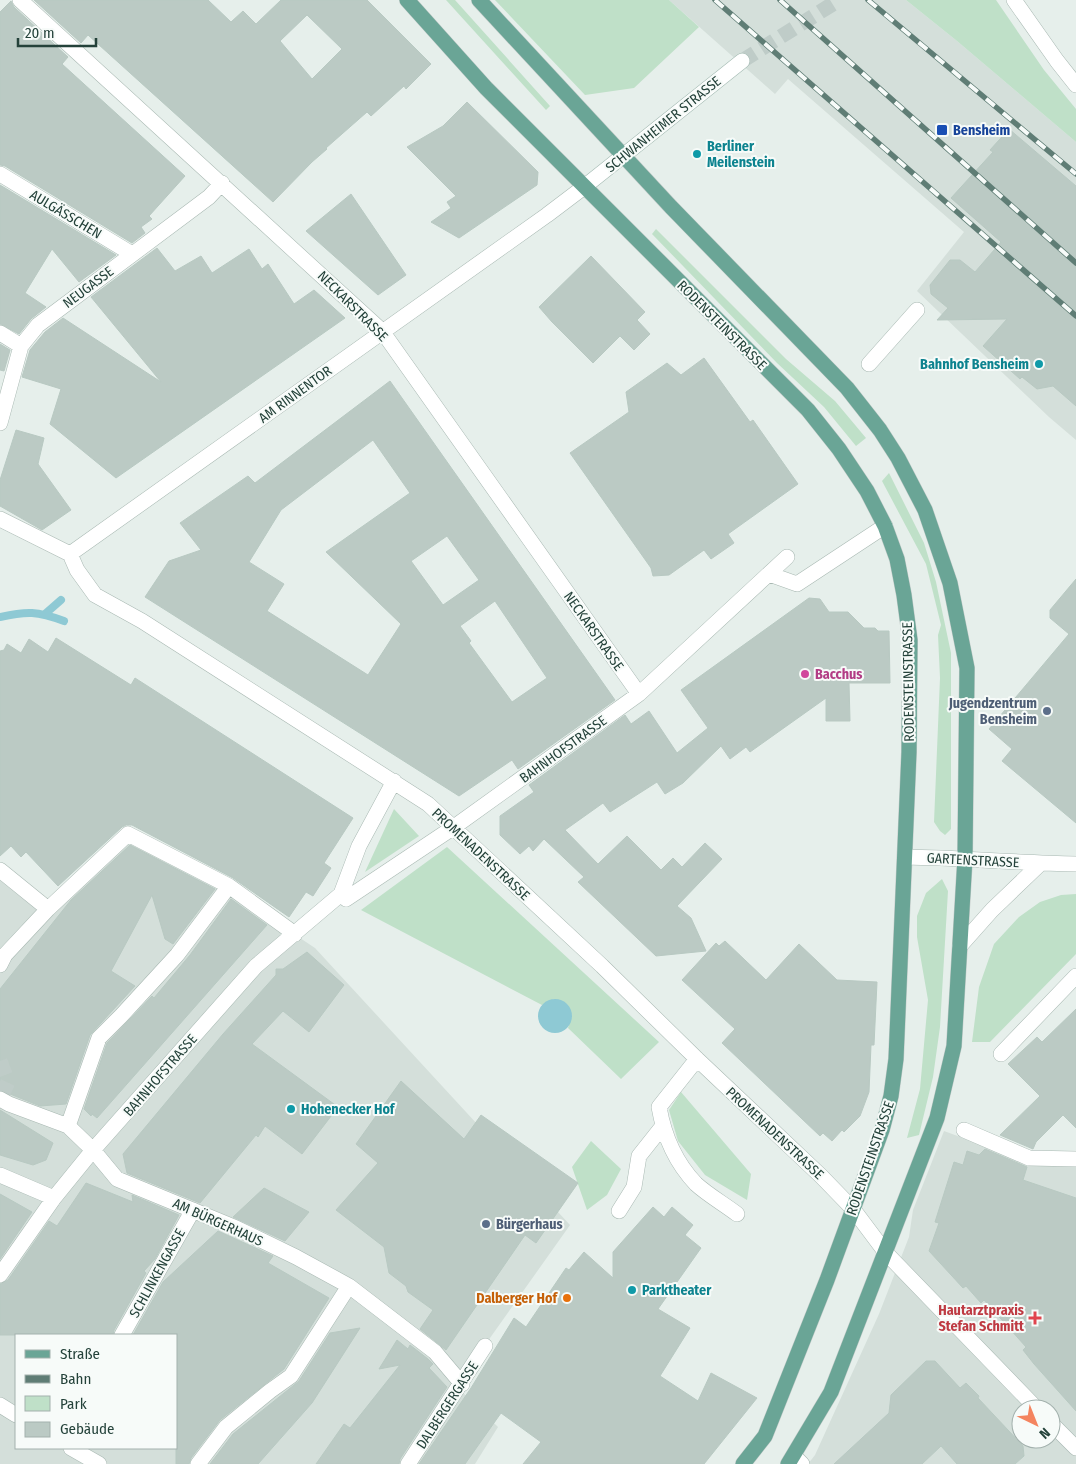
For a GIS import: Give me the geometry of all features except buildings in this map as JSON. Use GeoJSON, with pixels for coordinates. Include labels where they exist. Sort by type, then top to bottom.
{"type":"FeatureCollection","features":[{"type":"Feature","properties":{"kind":"main road","name":"RODENSTEINSTRASSE"},"geometry":{"type":"LineString","coordinates":[[407,0],[486,88],[808,410],[850,465],[867,491],[885,526],[899,568],[910,640],[906,857],[896,1059],[891,1096],[882,1130],[791,1374],[765,1436],[743,1464]]}},
{"type":"Feature","properties":{"kind":"main road"},"geometry":{"type":"LineString","coordinates":[[479,0],[623,156],[847,388],[880,430],[898,458],[924,510],[950,583],[967,668],[965,858],[954,1046],[937,1118],[886,1253],[831,1392],[794,1461]]}},
{"type":"Feature","properties":{"kind":"street","name":"NECKARSTRASSE"},"geometry":{"type":"LineString","coordinates":[[20,0],[382,331],[639,694]]}},
{"type":"Feature","properties":{"kind":"street"},"geometry":{"type":"LineString","coordinates":[[1016,1],[1056,61],[1076,84]]}},
{"type":"Feature","properties":{"kind":"street","name":"SCHWANHEIMER STRASSE"},"geometry":{"type":"LineString","coordinates":[[584,187],[742,61]]}},
{"type":"Feature","properties":{"kind":"street","name":"AULGÄSSCHEN"},"geometry":{"type":"LineString","coordinates":[[0,174],[132,254]]}},
{"type":"Feature","properties":{"kind":"street","name":"NEUGASSE"},"geometry":{"type":"LineString","coordinates":[[0,423],[21,346],[38,325],[209,196],[222,183]]}},
{"type":"Feature","properties":{"kind":"street","name":"AM RINNENTOR"},"geometry":{"type":"LineString","coordinates":[[70,554],[584,187]]}},
{"type":"Feature","properties":{"kind":"street"},"geometry":{"type":"LineString","coordinates":[[869,364],[918,310]]}},
{"type":"Feature","properties":{"kind":"street"},"geometry":{"type":"LineString","coordinates":[[0,333],[21,346]]}},
{"type":"Feature","properties":{"kind":"street"},"geometry":{"type":"LineString","coordinates":[[0,519],[70,554]]}},
{"type":"Feature","properties":{"kind":"street"},"geometry":{"type":"LineString","coordinates":[[769,574],[797,584],[885,526]]}},
{"type":"Feature","properties":{"kind":"street","name":"PROMENADENSTRASSE"},"geometry":{"type":"LineString","coordinates":[[70,554],[76,570],[95,595],[142,621],[428,804],[602,966],[697,1060],[812,1168],[853,1209],[886,1253],[1027,1399]]}},
{"type":"Feature","properties":{"kind":"street","name":"BAHNHOFSTRASSE"},"geometry":{"type":"LineString","coordinates":[[340,894],[346,899],[454,827],[639,694],[787,557]]}},
{"type":"Feature","properties":{"kind":"street","name":"BAHNHOFSTRASSE"},"geometry":{"type":"LineString","coordinates":[[0,1275],[54,1198],[93,1150],[256,966],[340,894],[359,846],[394,781]]}},
{"type":"Feature","properties":{"kind":"street"},"geometry":{"type":"LineString","coordinates":[[0,965],[5,955],[48,909],[128,834],[229,886],[295,934]]}},
{"type":"Feature","properties":{"kind":"street","name":"GARTENSTRASSE"},"geometry":{"type":"LineString","coordinates":[[906,857],[1076,864]]}},
{"type":"Feature","properties":{"kind":"street","name":"GARTENSTRASSE"},"geometry":{"type":"LineString","coordinates":[[960,946],[996,906],[1041,864]]}},
{"type":"Feature","properties":{"kind":"street"},"geometry":{"type":"LineString","coordinates":[[0,870],[48,909]]}},
{"type":"Feature","properties":{"kind":"street"},"geometry":{"type":"LineString","coordinates":[[0,1099],[68,1126],[98,1038],[177,955],[229,886]]}},
{"type":"Feature","properties":{"kind":"street"},"geometry":{"type":"LineString","coordinates":[[1000,1054],[1076,976]]}},
{"type":"Feature","properties":{"kind":"street"},"geometry":{"type":"LineString","coordinates":[[697,1060],[659,1107],[662,1126],[677,1159],[697,1184],[737,1214]]}},
{"type":"Feature","properties":{"kind":"street","name":"AM BÜRGERHAUS"},"geometry":{"type":"LineString","coordinates":[[68,1126],[93,1150],[117,1179],[236,1228],[296,1257],[348,1286],[435,1352],[462,1384]]}},
{"type":"Feature","properties":{"kind":"street"},"geometry":{"type":"LineString","coordinates":[[619,1211],[634,1187],[639,1156],[662,1126]]}},
{"type":"Feature","properties":{"kind":"street"},"geometry":{"type":"LineString","coordinates":[[964,1130],[1029,1158],[1076,1158]]}},
{"type":"Feature","properties":{"kind":"street"},"geometry":{"type":"LineString","coordinates":[[0,1174],[54,1198]]}},
{"type":"Feature","properties":{"kind":"street","name":"SCHLINKENGASSE"},"geometry":{"type":"LineString","coordinates":[[123,1334],[192,1210]]}},
{"type":"Feature","properties":{"kind":"street"},"geometry":{"type":"LineString","coordinates":[[198,1464],[226,1427],[291,1376],[348,1286]]}},
{"type":"Feature","properties":{"kind":"street","name":"DALBERGERGASSE"},"geometry":{"type":"LineString","coordinates":[[408,1464],[462,1384],[485,1346]]}},
{"type":"Feature","properties":{"kind":"street"},"geometry":{"type":"LineString","coordinates":[[0,1405],[15,1414]]}},
{"type":"Feature","properties":{"kind":"street"},"geometry":{"type":"LineString","coordinates":[[1061,1433],[1076,1448]]}},
{"type":"Feature","properties":{"kind":"street"},"geometry":{"type":"LineString","coordinates":[[74,1449],[99,1464]]}},
{"type":"Feature","properties":{"kind":"shaded area"},"geometry":{"type":"Polygon","coordinates":[[[669,0],[906,0],[1076,142],[1076,440],[1049,417],[917,291],[964,232],[788,79],[775,94],[669,0]]]}},
{"type":"Feature","properties":{"kind":"shaded area"},"geometry":{"type":"Polygon","coordinates":[[[123,835],[232,893],[315,948],[570,1225],[456,1386],[498,1427],[475,1464],[0,1464],[0,874],[49,906],[123,835]]]}},
{"type":"Feature","properties":{"kind":"shaded area"},"geometry":{"type":"Polygon","coordinates":[[[944,1131],[1028,1162],[1076,1162],[1076,1464],[808,1464],[815,1455],[879,1314],[909,1237],[913,1210],[944,1131]]]}},
{"type":"Feature","properties":{"kind":"green space"},"geometry":{"type":"Polygon","coordinates":[[[446,0],[455,0],[550,106],[546,110],[446,0]]]}},
{"type":"Feature","properties":{"kind":"green space"},"geometry":{"type":"Polygon","coordinates":[[[495,0],[669,0],[699,27],[634,88],[585,95],[495,0]]]}},
{"type":"Feature","properties":{"kind":"green space"},"geometry":{"type":"Polygon","coordinates":[[[906,0],[996,0],[1044,70],[1076,109],[1076,142],[957,41],[906,0]]]}},
{"type":"Feature","properties":{"kind":"green space"},"geometry":{"type":"Polygon","coordinates":[[[656,229],[786,359],[835,401],[866,438],[856,446],[824,407],[777,363],[652,234],[656,229]]]}},
{"type":"Feature","properties":{"kind":"green space"},"geometry":{"type":"Polygon","coordinates":[[[889,473],[924,543],[936,582],[951,653],[951,829],[945,835],[934,822],[940,678],[938,635],[941,625],[926,564],[882,481],[889,473]]]}},
{"type":"Feature","properties":{"kind":"green space"},"geometry":{"type":"Polygon","coordinates":[[[394,809],[419,836],[365,872],[394,809]]]}},
{"type":"Feature","properties":{"kind":"green space"},"geometry":{"type":"Polygon","coordinates":[[[447,847],[659,1042],[621,1079],[568,1028],[572,1015],[554,999],[542,1005],[361,910],[447,847]]]}},
{"type":"Feature","properties":{"kind":"green space"},"geometry":{"type":"Polygon","coordinates":[[[942,879],[948,891],[940,1027],[933,1077],[919,1135],[907,1138],[920,1089],[928,1000],[917,937],[917,916],[926,893],[942,879]]]}},
{"type":"Feature","properties":{"kind":"green space"},"geometry":{"type":"Polygon","coordinates":[[[1076,894],[1076,954],[990,1042],[972,1042],[979,987],[994,944],[1019,917],[1040,902],[1061,895],[1076,894]]]}},
{"type":"Feature","properties":{"kind":"green space"},"geometry":{"type":"Polygon","coordinates":[[[681,1092],[751,1174],[747,1200],[705,1175],[678,1141],[669,1110],[681,1092]]]}},
{"type":"Feature","properties":{"kind":"green space"},"geometry":{"type":"Polygon","coordinates":[[[591,1141],[621,1169],[607,1195],[587,1210],[572,1167],[591,1141]]]}},
{"type":"Feature","properties":{"kind":"water"},"geometry":{"type":"Polygon","coordinates":[[[555,999],[567,1004],[572,1016],[567,1028],[555,1033],[543,1028],[538,1016],[543,1004],[555,999]]]}},
{"type":"Feature","properties":{"kind":"waterway"},"geometry":{"type":"LineString","coordinates":[[45,614],[61,600]]}},
{"type":"Feature","properties":{"kind":"waterway"},"geometry":{"type":"LineString","coordinates":[[0,617],[32,613],[64,621]]}},
{"type":"Feature","properties":{"kind":"tunnel"},"geometry":{"type":"LineString","coordinates":[[742,61],[839,0]]}},
{"type":"Feature","properties":{"kind":"tunnel"},"geometry":{"type":"LineString","coordinates":[[0,1061],[8,1082],[0,1099]]}},
{"type":"Feature","properties":{"kind":"railway"},"geometry":{"type":"LineString","coordinates":[[715,0],[1076,316]]}},
{"type":"Feature","properties":{"kind":"railway"},"geometry":{"type":"LineString","coordinates":[[780,0],[1076,263]]}},
{"type":"Feature","properties":{"kind":"railway"},"geometry":{"type":"LineString","coordinates":[[868,0],[1076,174]]}},
{"type":"Feature","properties":{"kind":"place","name":"Bensheim"},"geometry":{"type":"Point","coordinates":[942,130]}},
{"type":"Feature","properties":{"kind":"place","name":"Berliner Meilenstein"},"geometry":{"type":"Point","coordinates":[697,154]}},
{"type":"Feature","properties":{"kind":"place","name":"Bahnhof Bensheim"},"geometry":{"type":"Point","coordinates":[1039,364]}},
{"type":"Feature","properties":{"kind":"place","name":"Bacchus"},"geometry":{"type":"Point","coordinates":[805,674]}},
{"type":"Feature","properties":{"kind":"place","name":"Jugendzentrum Bensheim"},"geometry":{"type":"Point","coordinates":[1047,711]}},
{"type":"Feature","properties":{"kind":"place","name":"Hohenecker Hof"},"geometry":{"type":"Point","coordinates":[291,1109]}},
{"type":"Feature","properties":{"kind":"place","name":"Bürgerhaus"},"geometry":{"type":"Point","coordinates":[486,1224]}},
{"type":"Feature","properties":{"kind":"place","name":"Parktheater"},"geometry":{"type":"Point","coordinates":[632,1290]}},
{"type":"Feature","properties":{"kind":"place","name":"Dalberger Hof"},"geometry":{"type":"Point","coordinates":[567,1298]}},
{"type":"Feature","properties":{"kind":"place","name":"Hautarztpraxis Stefan Schmitt"},"geometry":{"type":"Point","coordinates":[1035,1318]}}]}
